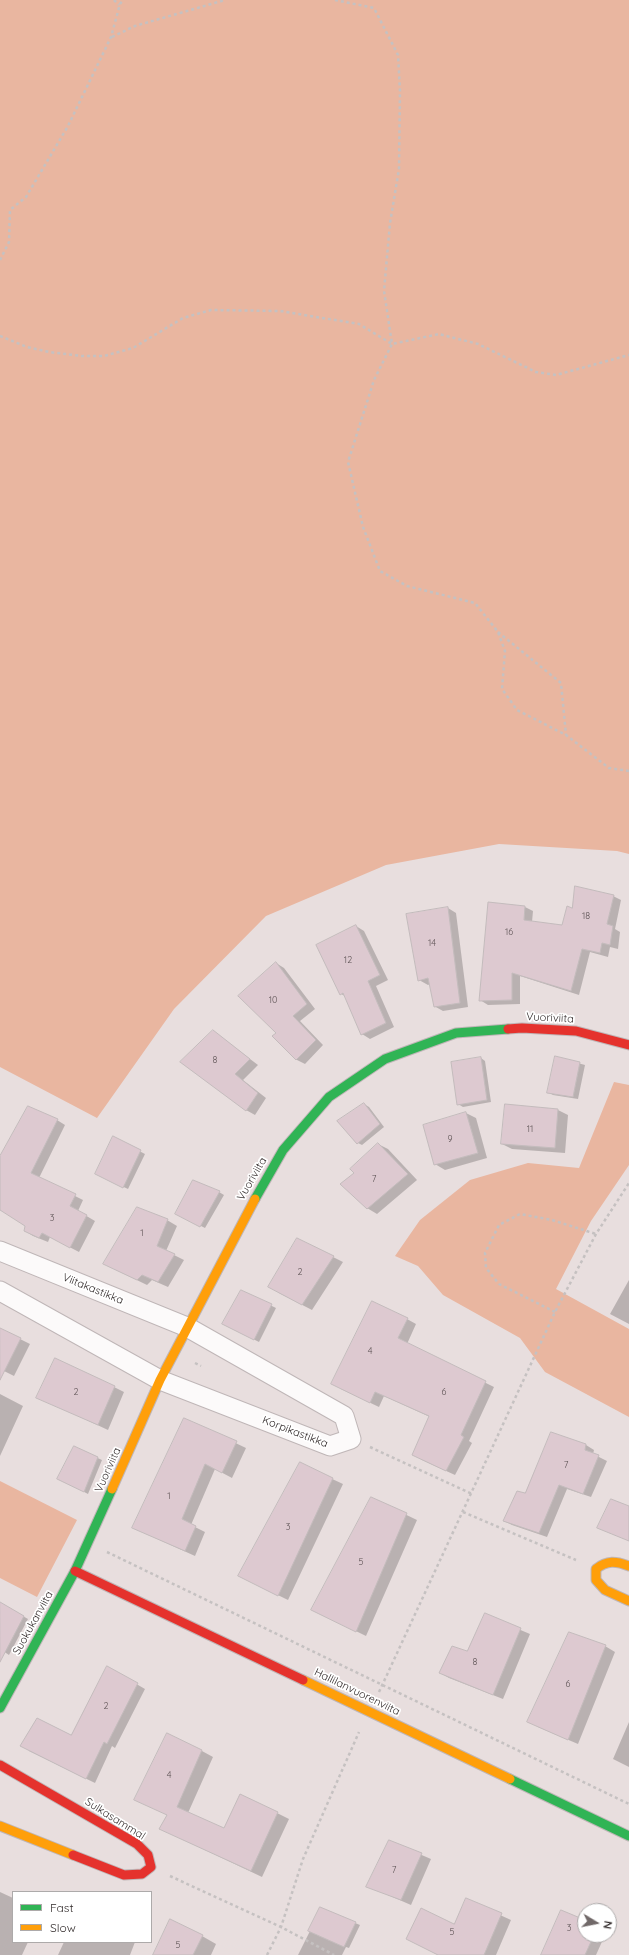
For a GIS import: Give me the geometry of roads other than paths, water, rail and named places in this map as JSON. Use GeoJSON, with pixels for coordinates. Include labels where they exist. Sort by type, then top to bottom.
{"type":"FeatureCollection","features":[{"type":"Feature","properties":{"kind":"street","name":"Vuoriviita"},"geometry":{"type":"LineString","coordinates":[[75,1571],[89,1543],[160,1380],[241,1224],[282,1150],[329,1097],[385,1059],[456,1033],[522,1028],[576,1031],[629,1045]]}},
{"type":"Feature","properties":{"kind":"street","name":"Viitakastikka"},"geometry":{"type":"LineString","coordinates":[[0,1251],[187,1327]]}},
{"type":"Feature","properties":{"kind":"street"},"geometry":{"type":"LineString","coordinates":[[0,1291],[160,1380]]}},
{"type":"Feature","properties":{"kind":"street","name":"Korpikastikka"},"geometry":{"type":"LineString","coordinates":[[160,1380],[330,1446],[351,1439],[344,1416],[187,1327]]}},
{"type":"Feature","properties":{"kind":"street"},"geometry":{"type":"LineString","coordinates":[[629,1566],[616,1561],[604,1562],[596,1569],[596,1580],[605,1590],[629,1601]]}},
{"type":"Feature","properties":{"kind":"street","name":"Suokukanviita"},"geometry":{"type":"LineString","coordinates":[[0,1708],[75,1571]]}},
{"type":"Feature","properties":{"kind":"street","name":"Hallilanvuorenviita"},"geometry":{"type":"LineString","coordinates":[[75,1571],[629,1836]]}},
{"type":"Feature","properties":{"kind":"street","name":"Sulkasammal"},"geometry":{"type":"LineString","coordinates":[[0,1765],[136,1844],[148,1855],[151,1867],[142,1874],[124,1875],[0,1826]]}}]}
